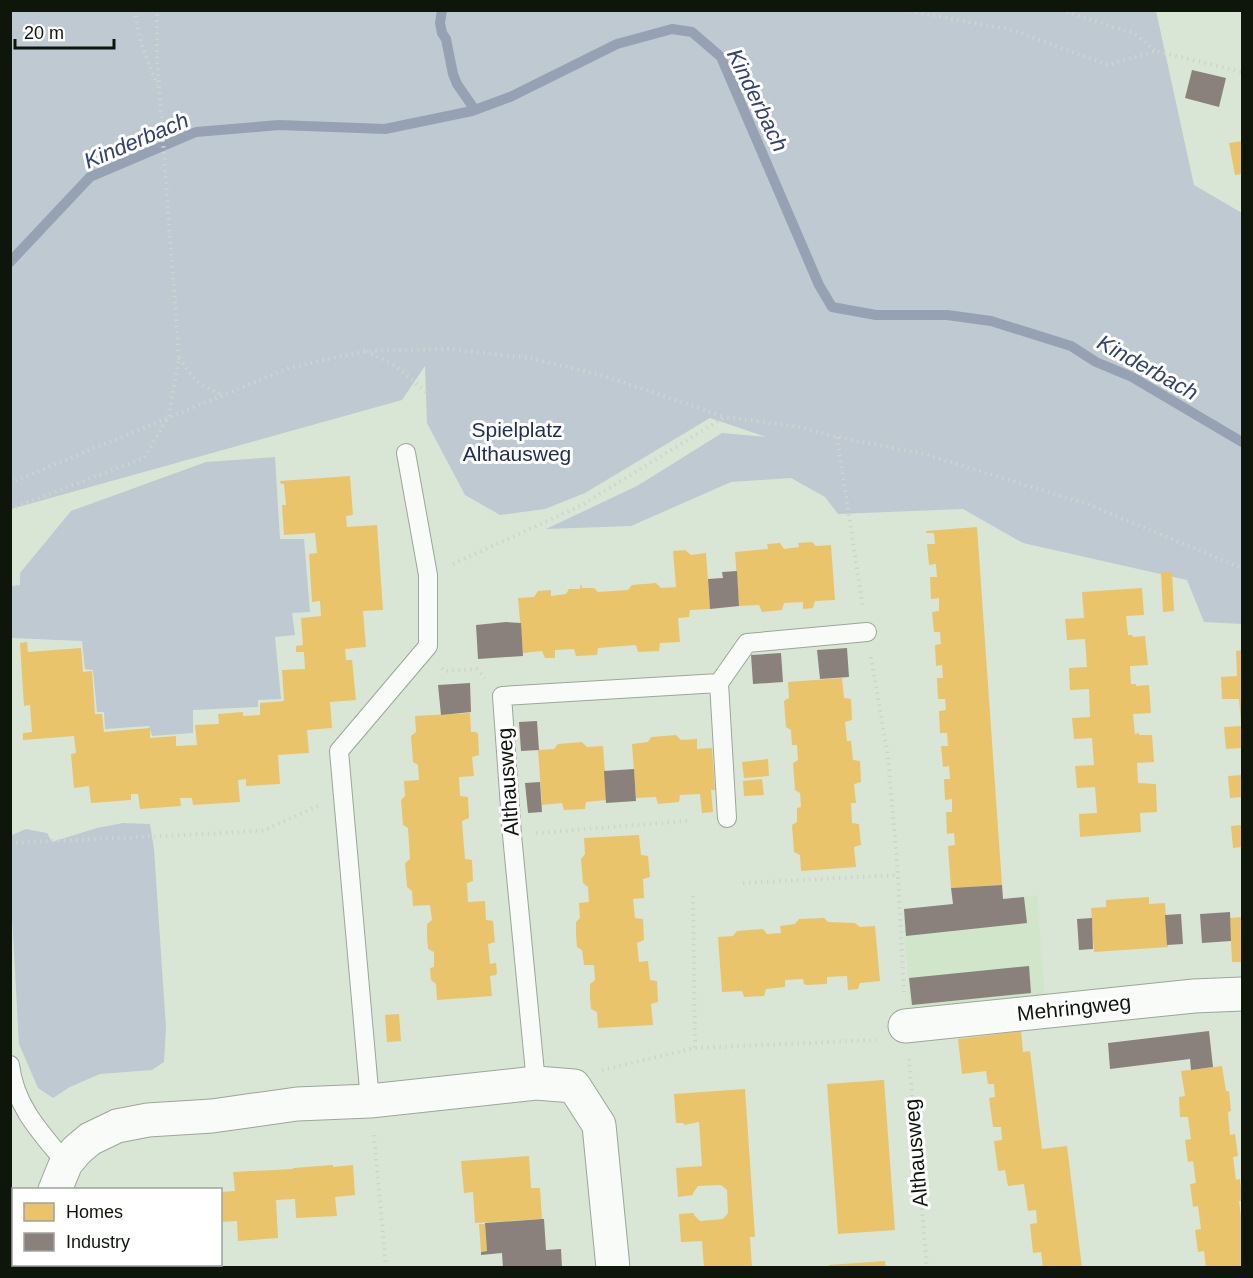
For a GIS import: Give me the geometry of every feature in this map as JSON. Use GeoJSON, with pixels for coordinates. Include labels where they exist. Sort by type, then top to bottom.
{"type":"FeatureCollection","features":[{"type":"Feature","properties":{"kind":"street","name":"Mehringweg"},"geometry":{"type":"LineString","coordinates":[[906,1032],[1194,996],[1242,994]]}},
{"type":"Feature","properties":{"kind":"street"},"geometry":{"type":"LineString","coordinates":[[61,1176],[77,1150],[90,1139],[117,1126],[148,1120],[212,1116],[297,1104],[370,1101],[536,1083],[574,1086],[599,1125],[613,1268]]}},
{"type":"Feature","properties":{"kind":"lane"},"geometry":{"type":"LineString","coordinates":[[370,1101],[339,751],[428,646],[428,575],[406,453]]}},
{"type":"Feature","properties":{"kind":"lane"},"geometry":{"type":"LineString","coordinates":[[727,818],[719,683],[747,643],[867,632]]}},
{"type":"Feature","properties":{"kind":"lane","name":"Althausweg"},"geometry":{"type":"LineString","coordinates":[[536,1083],[512,835],[502,696],[719,683]]}},
{"type":"Feature","properties":{"kind":"lane"},"geometry":{"type":"LineString","coordinates":[[11,1066],[17,1095],[23,1109],[61,1176]]}},
{"type":"Feature","properties":{"kind":"path"},"geometry":{"type":"LineString","coordinates":[[134,10],[141,43],[159,91]]}},
{"type":"Feature","properties":{"kind":"path"},"geometry":{"type":"LineString","coordinates":[[10,509],[144,459],[169,416],[179,358],[157,60],[157,10]]}},
{"type":"Feature","properties":{"kind":"path"},"geometry":{"type":"LineString","coordinates":[[904,10],[1012,30],[1108,65],[1156,51]]}},
{"type":"Feature","properties":{"kind":"path"},"geometry":{"type":"LineString","coordinates":[[1061,10],[1135,34],[1156,51],[1242,72]]}},
{"type":"Feature","properties":{"kind":"path"},"geometry":{"type":"LineString","coordinates":[[10,483],[289,368],[365,351],[450,349],[529,358],[604,376],[725,417],[795,426],[837,437],[924,454],[1087,504],[1242,568]]}},
{"type":"Feature","properties":{"kind":"path"},"geometry":{"type":"LineString","coordinates":[[365,351],[396,366],[428,394]]}},
{"type":"Feature","properties":{"kind":"path"},"geometry":{"type":"LineString","coordinates":[[179,358],[190,375],[207,389],[223,394]]}},
{"type":"Feature","properties":{"kind":"path"},"geometry":{"type":"LineString","coordinates":[[428,575],[580,506],[725,417]]}},
{"type":"Feature","properties":{"kind":"path","name":"Althausweg"},"geometry":{"type":"LineString","coordinates":[[837,437],[888,757],[898,875],[906,1032],[927,1268]]}},
{"type":"Feature","properties":{"kind":"path"},"geometry":{"type":"LineString","coordinates":[[428,646],[444,671],[477,669],[502,696]]}},
{"type":"Feature","properties":{"kind":"path"},"geometry":{"type":"LineString","coordinates":[[10,843],[265,830],[342,795]]}},
{"type":"Feature","properties":{"kind":"path"},"geometry":{"type":"LineString","coordinates":[[512,835],[687,821]]}},
{"type":"Feature","properties":{"kind":"path"},"geometry":{"type":"LineString","coordinates":[[743,883],[898,875]]}},
{"type":"Feature","properties":{"kind":"path"},"geometry":{"type":"LineString","coordinates":[[693,896],[695,1048]]}},
{"type":"Feature","properties":{"kind":"path"},"geometry":{"type":"LineString","coordinates":[[574,1086],[600,1070],[695,1048],[906,1032]]}},
{"type":"Feature","properties":{"kind":"path"},"geometry":{"type":"LineString","coordinates":[[370,1101],[386,1268]]}},
{"type":"Feature","properties":{"kind":"shaded area"},"geometry":{"type":"Polygon","coordinates":[[[1037,895],[1045,997],[910,1007],[903,909],[1037,895]]]}},
{"type":"Feature","properties":{"kind":"green space","name":"Spielplatz Althausweg"},"geometry":{"type":"Polygon","coordinates":[[[11,11],[1156,11],[1194,185],[1242,213],[1242,624],[1204,622],[1187,580],[1023,543],[963,509],[838,514],[825,497],[791,478],[731,482],[631,526],[546,529],[637,486],[722,433],[766,437],[710,418],[585,493],[545,509],[500,515],[465,495],[427,423],[425,366],[402,400],[11,509],[11,11]]]}},
{"type":"Feature","properties":{"kind":"green space"},"geometry":{"type":"Polygon","coordinates":[[[275,457],[280,539],[304,539],[310,612],[292,613],[295,635],[275,637],[281,699],[258,700],[258,707],[193,710],[193,733],[152,736],[149,726],[105,729],[104,712],[97,712],[93,670],[85,669],[82,641],[11,638],[11,586],[20,585],[20,573],[71,511],[206,462],[275,457]]]}},
{"type":"Feature","properties":{"kind":"green space"},"geometry":{"type":"Polygon","coordinates":[[[123,823],[150,824],[154,849],[166,1028],[164,1062],[152,1070],[100,1074],[70,1087],[53,1098],[38,1088],[19,1044],[11,897],[12,835],[26,829],[47,833],[52,842],[97,828],[123,823]]]}},
{"type":"Feature","properties":{"kind":"building: Homes"},"geometry":{"type":"Polygon","coordinates":[[[1242,141],[1242,174],[1235,175],[1229,143],[1242,141]]]}},
{"type":"Feature","properties":{"kind":"building: Homes"},"geometry":{"type":"Polygon","coordinates":[[[350,476],[353,515],[346,516],[347,527],[377,525],[383,610],[363,611],[366,647],[345,649],[346,660],[352,660],[356,700],[330,702],[332,728],[307,730],[309,753],[278,755],[280,784],[246,786],[246,779],[238,780],[240,802],[193,805],[192,798],[180,798],[181,806],[140,809],[138,794],[131,794],[131,800],[91,803],[89,786],[74,788],[71,754],[76,753],[74,736],[23,740],[23,733],[32,732],[30,705],[24,706],[20,643],[27,642],[28,652],[81,648],[83,672],[92,671],[95,714],[102,714],[104,732],[150,728],[150,738],[176,736],[176,746],[197,745],[195,725],[219,724],[218,714],[243,712],[243,716],[260,715],[260,703],[284,701],[282,670],[305,669],[304,652],[296,652],[296,646],[303,645],[301,618],[321,616],[320,601],[312,602],[309,554],[317,553],[315,533],[284,535],[282,505],[286,505],[284,484],[280,481],[350,476]]]}},
{"type":"Feature","properties":{"kind":"building: Homes"},"geometry":{"type":"Polygon","coordinates":[[[977,527],[1002,885],[951,888],[948,846],[955,845],[954,833],[947,834],[946,812],[952,812],[952,799],[945,800],[944,779],[950,779],[949,766],[943,767],[941,746],[948,746],[947,733],[940,733],[939,711],[946,710],[945,699],[938,699],[937,678],[943,678],[942,665],[936,666],[935,645],[941,644],[940,632],[934,632],[932,612],[939,611],[939,598],[931,599],[930,577],[937,577],[936,564],[929,565],[927,544],[935,544],[934,533],[926,533],[926,531],[977,527]]]}},
{"type":"Feature","properties":{"kind":"building: Homes"},"geometry":{"type":"Polygon","coordinates":[[[812,542],[816,546],[831,545],[835,600],[815,601],[813,608],[803,609],[803,602],[784,603],[782,610],[762,612],[759,605],[739,606],[735,552],[768,549],[767,544],[780,543],[784,549],[799,547],[798,543],[812,542]]]}},
{"type":"Feature","properties":{"kind":"building: Homes"},"geometry":{"type":"Polygon","coordinates":[[[685,550],[691,555],[706,553],[710,609],[690,610],[689,617],[678,618],[680,642],[660,643],[659,651],[638,652],[636,645],[598,648],[597,655],[576,656],[574,649],[555,650],[555,658],[545,658],[542,651],[523,653],[518,598],[534,597],[538,591],[551,590],[551,596],[566,594],[569,589],[580,589],[581,583],[582,588],[594,588],[598,592],[628,590],[632,585],[656,583],[661,588],[676,587],[673,551],[685,550]]]}},
{"type":"Feature","properties":{"kind":"building: Homes"},"geometry":{"type":"Polygon","coordinates":[[[1161,572],[1172,572],[1174,611],[1163,612],[1161,572]]]}},
{"type":"Feature","properties":{"kind":"building: Homes"},"geometry":{"type":"Polygon","coordinates":[[[1142,588],[1144,615],[1126,616],[1128,635],[1145,636],[1148,665],[1130,666],[1131,684],[1149,685],[1151,713],[1133,714],[1135,734],[1152,735],[1154,762],[1137,763],[1138,783],[1156,784],[1157,812],[1140,813],[1141,832],[1080,837],[1079,814],[1097,813],[1095,787],[1077,788],[1075,766],[1094,765],[1092,738],[1074,739],[1072,718],[1090,717],[1089,689],[1070,690],[1069,668],[1087,667],[1085,639],[1067,640],[1065,619],[1084,618],[1082,592],[1142,588]]]}},
{"type":"Feature","properties":{"kind":"building: Homes"},"geometry":{"type":"Polygon","coordinates":[[[1242,650],[1241,724],[1239,699],[1222,699],[1221,677],[1237,676],[1236,651],[1242,650]]]}},
{"type":"Feature","properties":{"kind":"building: Homes"},"geometry":{"type":"Polygon","coordinates":[[[842,678],[844,698],[851,699],[852,720],[845,722],[847,741],[851,741],[853,760],[860,761],[861,782],[854,784],[856,803],[851,803],[852,823],[859,824],[861,845],[854,847],[856,867],[801,871],[800,855],[794,852],[792,825],[797,822],[797,808],[801,807],[800,793],[795,790],[793,763],[798,760],[797,745],[792,745],[791,730],[786,727],[784,701],[789,698],[788,682],[842,678]]]}},
{"type":"Feature","properties":{"kind":"building: Homes"},"geometry":{"type":"Polygon","coordinates":[[[470,713],[471,732],[478,734],[479,755],[472,757],[474,776],[459,777],[460,796],[468,797],[469,818],[462,821],[465,859],[472,860],[473,881],[467,883],[468,902],[485,901],[486,920],[493,921],[495,942],[488,944],[490,964],[496,963],[497,973],[490,976],[492,996],[437,1000],[436,984],[431,980],[430,968],[434,967],[434,952],[428,949],[427,936],[427,924],[432,920],[430,905],[413,906],[412,891],[407,887],[405,863],[410,859],[408,828],[403,825],[401,800],[405,796],[404,781],[419,780],[418,765],[413,762],[411,736],[416,732],[415,716],[470,713]]]}},
{"type":"Feature","properties":{"kind":"building: Homes"},"geometry":{"type":"Polygon","coordinates":[[[1242,726],[1242,748],[1226,749],[1224,727],[1242,726]]]}},
{"type":"Feature","properties":{"kind":"building: Homes"},"geometry":{"type":"Polygon","coordinates":[[[676,735],[681,740],[697,739],[697,749],[712,748],[715,790],[711,790],[713,812],[702,813],[700,794],[680,795],[679,802],[658,804],[656,797],[636,798],[632,744],[648,742],[651,737],[676,735]]]}},
{"type":"Feature","properties":{"kind":"building: Homes"},"geometry":{"type":"Polygon","coordinates":[[[582,742],[587,747],[603,746],[607,800],[586,802],[585,809],[564,810],[562,803],[542,805],[538,750],[554,749],[558,744],[582,742]]]}},
{"type":"Feature","properties":{"kind":"building: Homes"},"geometry":{"type":"Polygon","coordinates":[[[768,759],[769,776],[744,778],[742,762],[768,759]]]}},
{"type":"Feature","properties":{"kind":"building: Homes"},"geometry":{"type":"Polygon","coordinates":[[[1242,775],[1242,797],[1230,798],[1228,776],[1242,775]]]}},
{"type":"Feature","properties":{"kind":"building: Homes"},"geometry":{"type":"Polygon","coordinates":[[[762,779],[764,795],[744,796],[743,781],[762,779]]]}},
{"type":"Feature","properties":{"kind":"building: Homes"},"geometry":{"type":"Polygon","coordinates":[[[1242,825],[1242,847],[1233,848],[1231,826],[1242,825]]]}},
{"type":"Feature","properties":{"kind":"building: Homes"},"geometry":{"type":"Polygon","coordinates":[[[639,835],[641,855],[648,856],[650,877],[643,879],[644,898],[633,899],[635,918],[643,919],[644,940],[637,943],[639,962],[648,961],[650,980],[657,981],[658,1002],[651,1004],[653,1025],[598,1028],[597,1012],[591,1009],[590,996],[590,984],[595,980],[594,965],[584,965],[582,950],[577,947],[576,934],[576,922],[580,918],[579,903],[589,902],[588,887],[583,883],[581,859],[585,854],[584,838],[639,835]]]}},
{"type":"Feature","properties":{"kind":"building: Homes"},"geometry":{"type":"Polygon","coordinates":[[[1149,897],[1149,904],[1165,903],[1168,947],[1094,952],[1091,908],[1106,907],[1106,900],[1149,897]]]}},
{"type":"Feature","properties":{"kind":"building: Homes"},"geometry":{"type":"Polygon","coordinates":[[[1242,917],[1242,962],[1232,962],[1230,918],[1242,917]]]}},
{"type":"Feature","properties":{"kind":"building: Homes"},"geometry":{"type":"Polygon","coordinates":[[[824,918],[828,922],[855,923],[860,927],[875,926],[880,981],[860,983],[858,989],[848,990],[847,976],[827,977],[827,984],[806,985],[803,979],[785,980],[785,987],[766,989],[764,996],[744,997],[742,991],[722,992],[718,937],[733,936],[737,931],[763,929],[767,934],[781,933],[780,926],[795,924],[799,919],[824,918]]]}},
{"type":"Feature","properties":{"kind":"building: Homes"},"geometry":{"type":"Polygon","coordinates":[[[399,1014],[401,1041],[387,1042],[385,1015],[399,1014]]]}},
{"type":"Feature","properties":{"kind":"building: Homes"},"geometry":{"type":"Polygon","coordinates":[[[1021,1031],[1023,1052],[1030,1051],[1042,1149],[1067,1146],[1082,1268],[1043,1268],[1041,1252],[1033,1253],[1030,1224],[1037,1223],[1036,1210],[1028,1211],[1024,1184],[1008,1186],[1005,1170],[998,1171],[994,1141],[1002,1140],[1001,1127],[993,1127],[989,1098],[995,1097],[994,1084],[988,1084],[986,1071],[962,1074],[958,1039],[1021,1031]]]}},
{"type":"Feature","properties":{"kind":"building: Homes"},"geometry":{"type":"Polygon","coordinates":[[[1222,1066],[1226,1091],[1229,1091],[1230,1135],[1235,1134],[1238,1156],[1233,1157],[1236,1180],[1240,1179],[1242,1195],[1242,1201],[1239,1201],[1242,1224],[1242,1268],[1206,1268],[1204,1251],[1198,1252],[1195,1230],[1201,1229],[1198,1206],[1193,1207],[1190,1184],[1196,1183],[1193,1161],[1188,1162],[1185,1140],[1191,1139],[1188,1117],[1180,1117],[1179,1097],[1185,1096],[1181,1071],[1222,1066]]]}},
{"type":"Feature","properties":{"kind":"building: Homes"},"geometry":{"type":"Polygon","coordinates":[[[884,1080],[895,1230],[838,1234],[827,1084],[884,1080]]]}},
{"type":"Feature","properties":{"kind":"building: Homes"},"geometry":{"type":"Polygon","coordinates":[[[745,1089],[755,1237],[750,1237],[752,1268],[704,1268],[702,1241],[681,1242],[679,1214],[694,1213],[700,1221],[723,1219],[728,1213],[727,1190],[721,1185],[698,1186],[693,1195],[678,1197],[676,1168],[702,1166],[699,1122],[684,1125],[684,1123],[676,1123],[674,1094],[745,1089]]]}},
{"type":"Feature","properties":{"kind":"building: Homes"},"geometry":{"type":"Polygon","coordinates":[[[529,1156],[531,1188],[540,1188],[542,1219],[475,1223],[473,1192],[464,1193],[461,1161],[529,1156]]]}},
{"type":"Feature","properties":{"kind":"building: Homes"},"geometry":{"type":"Polygon","coordinates":[[[353,1165],[355,1195],[335,1197],[337,1216],[296,1218],[295,1199],[276,1200],[278,1238],[238,1241],[237,1221],[222,1222],[222,1192],[235,1191],[233,1172],[353,1165]]]}},
{"type":"Feature","properties":{"kind":"building: Homes"},"geometry":{"type":"Polygon","coordinates":[[[479,1224],[485,1224],[487,1251],[481,1252],[479,1224]]]}},
{"type":"Feature","properties":{"kind":"building: Homes"},"geometry":{"type":"Polygon","coordinates":[[[885,1261],[886,1268],[829,1268],[829,1265],[885,1261]]]}},
{"type":"Feature","properties":{"kind":"building: Industry"},"geometry":{"type":"Polygon","coordinates":[[[1192,70],[1226,78],[1219,107],[1185,98],[1192,70]]]}},
{"type":"Feature","properties":{"kind":"building: Industry"},"geometry":{"type":"Polygon","coordinates":[[[737,571],[739,606],[710,609],[708,579],[723,578],[722,572],[737,571]]]}},
{"type":"Feature","properties":{"kind":"building: Industry"},"geometry":{"type":"Polygon","coordinates":[[[521,623],[523,656],[478,659],[476,625],[521,623]]]}},
{"type":"Feature","properties":{"kind":"building: Industry"},"geometry":{"type":"Polygon","coordinates":[[[847,648],[849,677],[820,679],[817,650],[847,648]]]}},
{"type":"Feature","properties":{"kind":"building: Industry"},"geometry":{"type":"Polygon","coordinates":[[[781,653],[783,682],[753,684],[751,655],[781,653]]]}},
{"type":"Feature","properties":{"kind":"building: Industry"},"geometry":{"type":"Polygon","coordinates":[[[470,683],[471,712],[441,715],[438,685],[470,683]]]}},
{"type":"Feature","properties":{"kind":"building: Industry"},"geometry":{"type":"Polygon","coordinates":[[[537,721],[539,750],[521,751],[519,722],[537,721]]]}},
{"type":"Feature","properties":{"kind":"building: Industry"},"geometry":{"type":"Polygon","coordinates":[[[634,769],[636,801],[606,803],[604,771],[634,769]]]}},
{"type":"Feature","properties":{"kind":"building: Industry"},"geometry":{"type":"Polygon","coordinates":[[[540,782],[542,812],[528,813],[525,783],[540,782]]]}},
{"type":"Feature","properties":{"kind":"building: Industry"},"geometry":{"type":"Polygon","coordinates":[[[1002,885],[1003,899],[1024,897],[1027,923],[906,936],[904,909],[953,904],[951,888],[1002,885]]]}},
{"type":"Feature","properties":{"kind":"building: Industry"},"geometry":{"type":"Polygon","coordinates":[[[1230,912],[1231,941],[1202,943],[1200,914],[1230,912]]]}},
{"type":"Feature","properties":{"kind":"building: Industry"},"geometry":{"type":"Polygon","coordinates":[[[1181,914],[1183,944],[1167,945],[1165,915],[1181,914]]]}},
{"type":"Feature","properties":{"kind":"building: Industry"},"geometry":{"type":"Polygon","coordinates":[[[1092,918],[1093,949],[1079,950],[1077,919],[1092,918]]]}},
{"type":"Feature","properties":{"kind":"building: Industry"},"geometry":{"type":"Polygon","coordinates":[[[1029,966],[1031,993],[912,1005],[909,978],[1029,966]]]}},
{"type":"Feature","properties":{"kind":"building: Industry"},"geometry":{"type":"Polygon","coordinates":[[[1209,1031],[1213,1067],[1191,1070],[1190,1059],[1110,1069],[1108,1043],[1209,1031]]]}},
{"type":"Feature","properties":{"kind":"building: Industry"},"geometry":{"type":"Polygon","coordinates":[[[544,1219],[546,1250],[561,1249],[562,1268],[503,1268],[502,1253],[481,1255],[481,1252],[487,1251],[485,1223],[544,1219]]]}},
{"type":"Feature","properties":{"kind":"waterway"},"geometry":{"type":"LineString","coordinates":[[442,10],[440,23],[446,39],[453,74],[457,84],[475,110]]}},
{"type":"Feature","properties":{"kind":"waterway","name":"Kinderbach"},"geometry":{"type":"LineString","coordinates":[[10,262],[90,177],[196,132],[279,125],[385,129],[472,111],[510,97],[617,44],[672,29],[692,32],[721,57],[819,285],[832,307],[876,315],[947,315],[991,321],[1071,346],[1096,362],[1132,377],[1242,442]]}}]}
